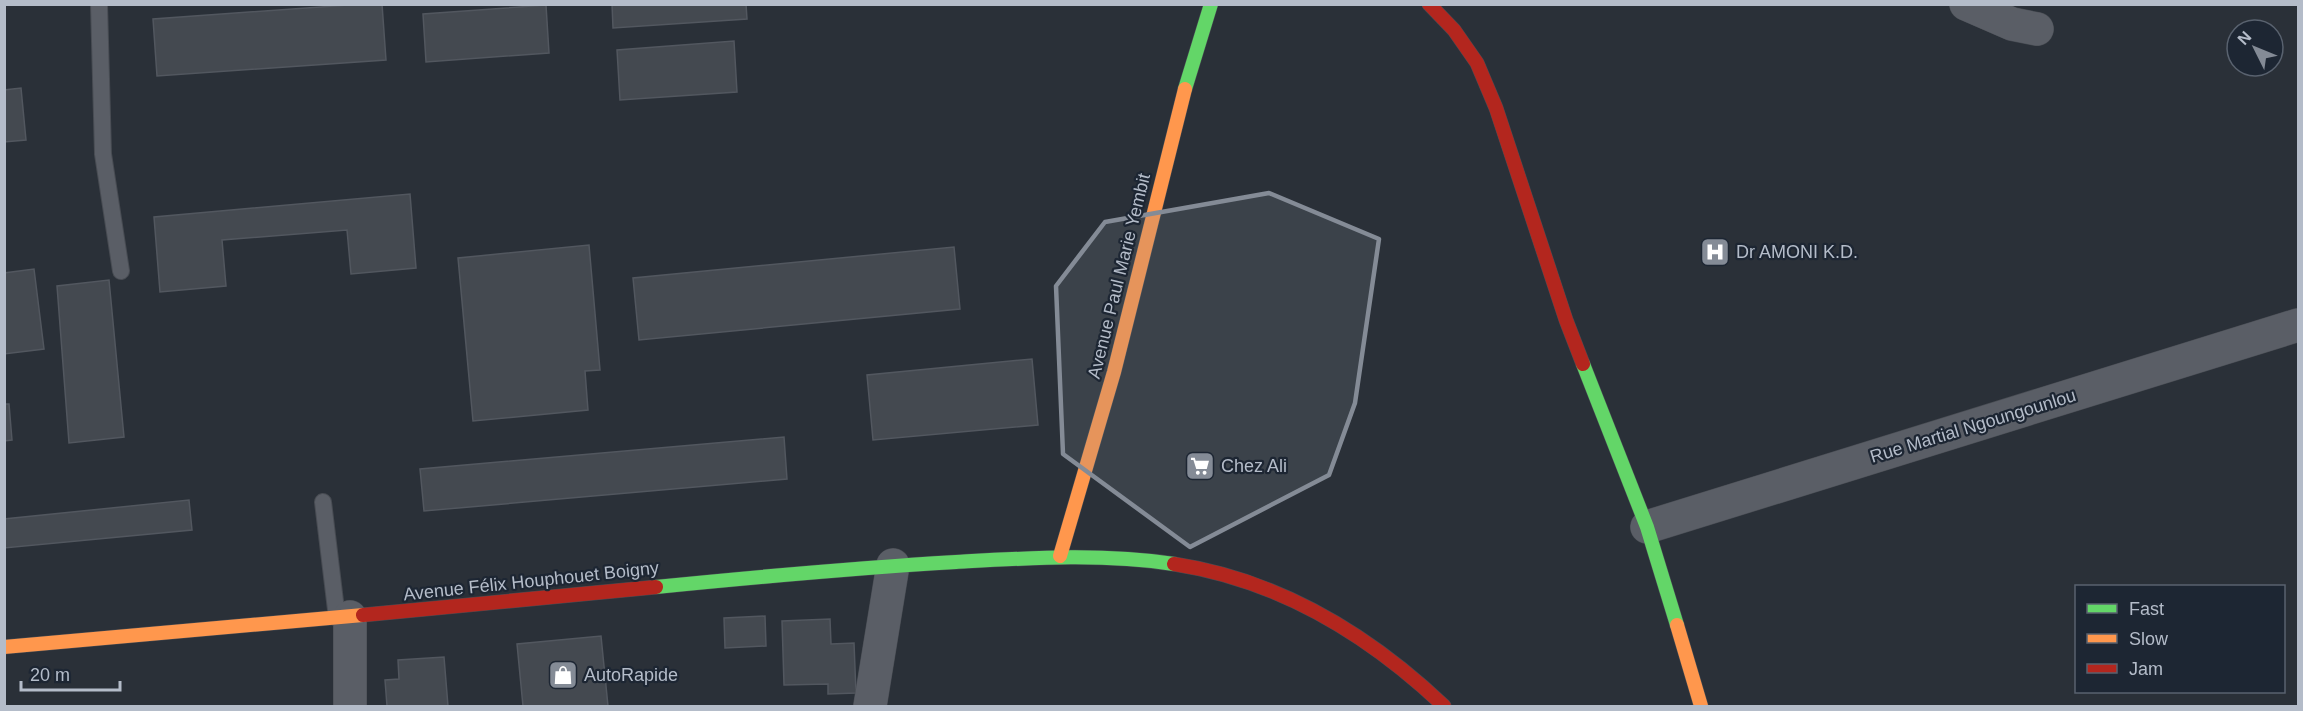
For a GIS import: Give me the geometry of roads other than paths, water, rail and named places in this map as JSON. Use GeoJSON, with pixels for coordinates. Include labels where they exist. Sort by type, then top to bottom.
{"type":"FeatureCollection","features":[{"type":"Feature","properties":{"kind":"main road","name":"Avenue Paul Marie Yembit"},"geometry":{"type":"LineString","coordinates":[[1060,556],[1114,372],[1186,84],[1211,4]]}},
{"type":"Feature","properties":{"kind":"main road"},"geometry":{"type":"LineString","coordinates":[[1429,4],[1454,30],[1477,63],[1496,108],[1566,320],[1647,527],[1701,706]]}},
{"type":"Feature","properties":{"kind":"main road","name":"Avenue Félix Houphouet Boigny"},"geometry":{"type":"LineString","coordinates":[[4,647],[893,565],[1060,556],[1194,567],[1238,579],[1281,595],[1357,635],[1398,665],[1444,706]]}},
{"type":"Feature","properties":{"kind":"street"},"geometry":{"type":"LineString","coordinates":[[1966,4],[2000,21],[2037,29]]}},
{"type":"Feature","properties":{"kind":"street","name":"Rue Martial Ngoungounlou"},"geometry":{"type":"LineString","coordinates":[[1647,527],[2298,325]]}},
{"type":"Feature","properties":{"kind":"street"},"geometry":{"type":"LineString","coordinates":[[870,706],[893,565]]}},
{"type":"Feature","properties":{"kind":"street"},"geometry":{"type":"LineString","coordinates":[[344,617],[350,706]]}},
{"type":"Feature","properties":{"kind":"lane"},"geometry":{"type":"LineString","coordinates":[[99,4],[103,154],[121,271]]}},
{"type":"Feature","properties":{"kind":"lane"},"geometry":{"type":"LineString","coordinates":[[323,502],[344,617]]}},
{"type":"Feature","properties":{"kind":"place","name":"Dr AMONI K.D."},"geometry":{"type":"Point","coordinates":[1715,252]}},
{"type":"Feature","properties":{"kind":"place","name":"Chez Ali"},"geometry":{"type":"Point","coordinates":[1200,466]}},
{"type":"Feature","properties":{"kind":"place","name":"AutoRapide"},"geometry":{"type":"Point","coordinates":[563,675]}}]}
